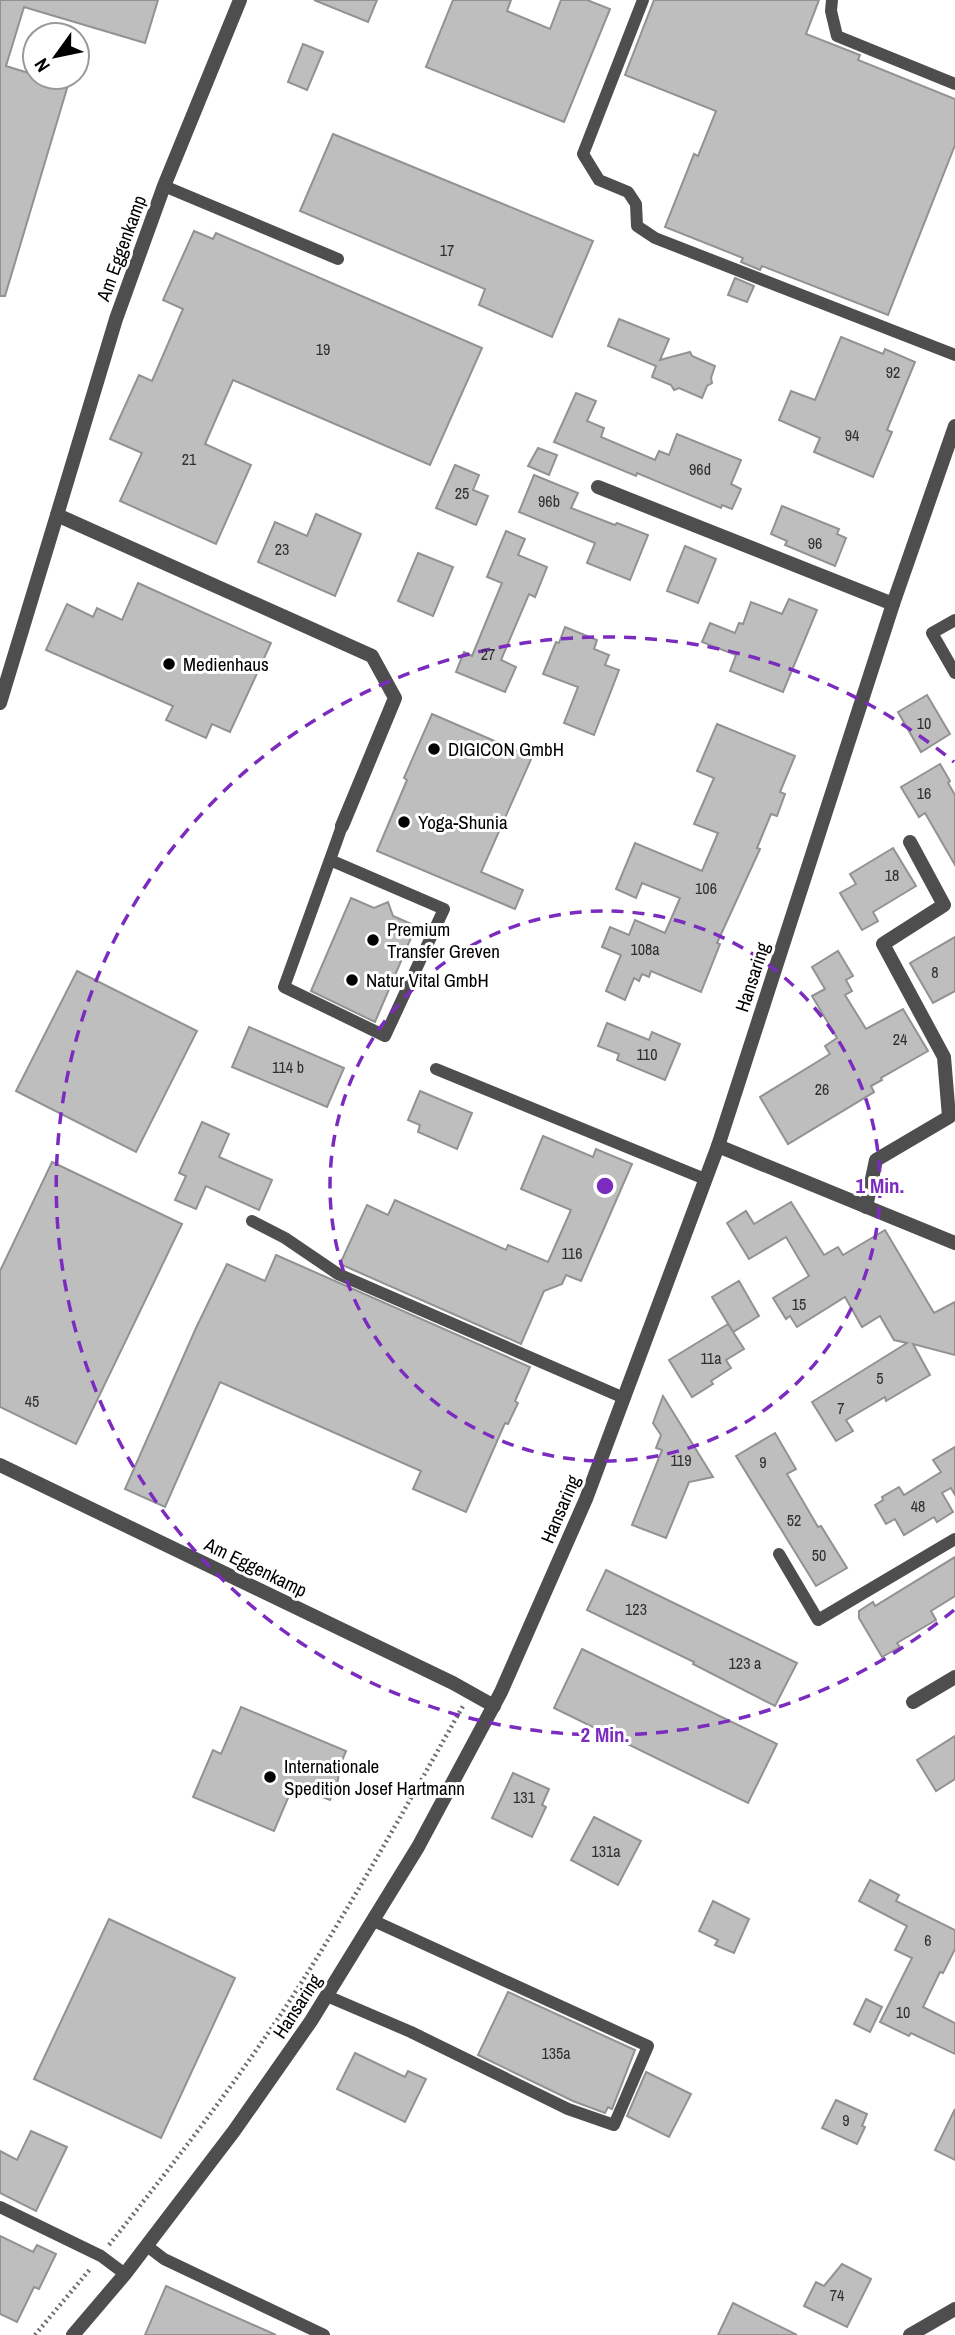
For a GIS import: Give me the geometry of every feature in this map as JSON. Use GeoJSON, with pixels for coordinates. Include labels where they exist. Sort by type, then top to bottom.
{"type":"FeatureCollection","features":[{"type":"Feature","properties":{"kind":"street","name":"Am Eggenkamp"},"geometry":{"type":"LineString","coordinates":[[0,703],[116,319],[164,186],[240,0]]}},
{"type":"Feature","properties":{"kind":"street","name":"Hansaring"},"geometry":{"type":"LineString","coordinates":[[73,2335],[125,2274],[234,2131],[327,1996],[418,1847],[494,1706],[586,1499],[718,1146],[893,604],[955,426]]}},
{"type":"Feature","properties":{"kind":"street"},"geometry":{"type":"LineString","coordinates":[[598,487],[893,604]]}},
{"type":"Feature","properties":{"kind":"street"},"geometry":{"type":"LineString","coordinates":[[57,515],[372,656],[395,698],[342,826]]}},
{"type":"Feature","properties":{"kind":"street"},"geometry":{"type":"LineString","coordinates":[[866,1207],[876,1160],[949,1117],[944,1057],[883,944],[944,905],[909,842]]}},
{"type":"Feature","properties":{"kind":"street"},"geometry":{"type":"LineString","coordinates":[[718,1146],[955,1243]]}},
{"type":"Feature","properties":{"kind":"street","name":"Am Eggenkamp"},"geometry":{"type":"LineString","coordinates":[[0,1465],[494,1706]]}},
{"type":"Feature","properties":{"kind":"street"},"geometry":{"type":"LineString","coordinates":[[913,1702],[955,1677]]}},
{"type":"Feature","properties":{"kind":"street"},"geometry":{"type":"LineString","coordinates":[[910,2335],[955,2309]]}},
{"type":"Feature","properties":{"kind":"lane"},"geometry":{"type":"LineString","coordinates":[[643,0],[583,154],[599,180],[628,192],[636,204],[637,226],[655,239],[955,355]]}},
{"type":"Feature","properties":{"kind":"lane"},"geometry":{"type":"LineString","coordinates":[[832,0],[831,10],[837,36],[955,85]]}},
{"type":"Feature","properties":{"kind":"lane"},"geometry":{"type":"LineString","coordinates":[[164,186],[338,259]]}},
{"type":"Feature","properties":{"kind":"lane"},"geometry":{"type":"LineString","coordinates":[[955,620],[932,633],[955,673]]}},
{"type":"Feature","properties":{"kind":"lane"},"geometry":{"type":"LineString","coordinates":[[330,860],[444,909],[385,1036],[284,987],[342,826]]}},
{"type":"Feature","properties":{"kind":"lane"},"geometry":{"type":"LineString","coordinates":[[436,1069],[705,1180]]}},
{"type":"Feature","properties":{"kind":"lane"},"geometry":{"type":"LineString","coordinates":[[252,1221],[285,1238],[338,1274],[624,1398]]}},
{"type":"Feature","properties":{"kind":"lane"},"geometry":{"type":"LineString","coordinates":[[779,1554],[818,1620],[955,1539]]}},
{"type":"Feature","properties":{"kind":"lane"},"geometry":{"type":"LineString","coordinates":[[327,1996],[411,2032],[568,2109],[614,2125],[648,2046],[374,1921]]}},
{"type":"Feature","properties":{"kind":"lane"},"geometry":{"type":"LineString","coordinates":[[0,2207],[101,2256],[125,2274]]}},
{"type":"Feature","properties":{"kind":"lane"},"geometry":{"type":"LineString","coordinates":[[147,2246],[164,2259],[324,2335]]}},
{"type":"Feature","properties":{"kind":"path"},"geometry":{"type":"LineString","coordinates":[[35,2335],[203,2126],[286,2006],[379,1857],[470,1693]]}},
{"type":"Feature","properties":{"kind":"building"},"geometry":{"type":"Polygon","coordinates":[[[0,0],[158,0],[145,43],[91,27],[91,21],[71,21],[24,7],[6,66],[21,71],[21,91],[66,91],[5,296],[0,296],[0,0]]]}},
{"type":"Feature","properties":{"kind":"building"},"geometry":{"type":"Polygon","coordinates":[[[314,0],[377,0],[368,22],[314,0]]]}},
{"type":"Feature","properties":{"kind":"building"},"geometry":{"type":"Polygon","coordinates":[[[453,0],[511,0],[507,11],[550,29],[561,0],[587,0],[610,9],[564,122],[426,67],[453,0]]]}},
{"type":"Feature","properties":{"kind":"building"},"geometry":{"type":"Polygon","coordinates":[[[654,0],[819,0],[806,34],[860,55],[858,60],[955,99],[955,145],[888,315],[762,266],[760,270],[741,262],[743,258],[665,227],[694,154],[698,156],[716,111],[625,75],[654,0]]]}},
{"type":"Feature","properties":{"kind":"building"},"geometry":{"type":"Polygon","coordinates":[[[303,44],[323,52],[307,90],[288,82],[303,44]]]}},
{"type":"Feature","properties":{"kind":"building"},"geometry":{"type":"Polygon","coordinates":[[[333,134],[593,241],[552,337],[479,305],[485,289],[300,211],[333,134]]]}},
{"type":"Feature","properties":{"kind":"building"},"geometry":{"type":"Polygon","coordinates":[[[194,231],[213,239],[216,233],[482,348],[430,465],[233,380],[205,444],[251,465],[216,544],[120,501],[142,453],[110,439],[139,375],[152,381],[183,309],[163,300],[194,231]]]}},
{"type":"Feature","properties":{"kind":"building"},"geometry":{"type":"Polygon","coordinates":[[[735,278],[754,286],[747,302],[728,295],[735,278]]]}},
{"type":"Feature","properties":{"kind":"building"},"geometry":{"type":"Polygon","coordinates":[[[619,319],[669,339],[660,360],[690,352],[692,356],[715,366],[712,383],[707,386],[702,398],[679,388],[674,390],[671,385],[652,377],[656,366],[608,346],[619,319]]]}},
{"type":"Feature","properties":{"kind":"building"},"geometry":{"type":"Polygon","coordinates":[[[841,337],[883,354],[885,349],[915,362],[887,430],[892,432],[873,477],[814,452],[820,438],[779,420],[791,391],[815,400],[841,337]]]}},
{"type":"Feature","properties":{"kind":"building"},"geometry":{"type":"Polygon","coordinates":[[[576,393],[596,401],[587,421],[604,428],[601,437],[655,460],[659,451],[669,455],[677,434],[741,460],[731,484],[741,489],[732,509],[722,505],[721,508],[554,442],[576,393]]]}},
{"type":"Feature","properties":{"kind":"building"},"geometry":{"type":"Polygon","coordinates":[[[538,448],[557,455],[549,475],[528,466],[538,448]]]}},
{"type":"Feature","properties":{"kind":"building"},"geometry":{"type":"Polygon","coordinates":[[[455,465],[479,475],[473,490],[488,496],[476,525],[436,508],[455,465]]]}},
{"type":"Feature","properties":{"kind":"building"},"geometry":{"type":"Polygon","coordinates":[[[534,475],[578,493],[571,508],[648,535],[630,580],[587,563],[595,543],[519,512],[534,475]]]}},
{"type":"Feature","properties":{"kind":"building"},"geometry":{"type":"Polygon","coordinates":[[[782,506],[839,529],[837,534],[846,538],[835,566],[785,545],[787,541],[771,534],[782,506]]]}},
{"type":"Feature","properties":{"kind":"building"},"geometry":{"type":"Polygon","coordinates":[[[316,514],[361,534],[335,596],[258,562],[275,522],[307,536],[316,514]]]}},
{"type":"Feature","properties":{"kind":"building"},"geometry":{"type":"Polygon","coordinates":[[[506,531],[525,539],[518,555],[547,567],[535,597],[529,594],[501,660],[516,667],[505,692],[456,672],[464,652],[472,656],[502,583],[487,577],[506,531]]]}},
{"type":"Feature","properties":{"kind":"building"},"geometry":{"type":"Polygon","coordinates":[[[685,546],[716,559],[698,603],[667,591],[685,546]]]}},
{"type":"Feature","properties":{"kind":"building"},"geometry":{"type":"Polygon","coordinates":[[[418,553],[453,567],[433,616],[398,601],[418,553]]]}},
{"type":"Feature","properties":{"kind":"building","name":"Medienhaus"},"geometry":{"type":"Polygon","coordinates":[[[138,583],[271,643],[230,732],[212,724],[206,738],[166,720],[173,706],[46,650],[67,604],[93,617],[97,608],[122,620],[138,583]]]}},
{"type":"Feature","properties":{"kind":"building"},"geometry":{"type":"Polygon","coordinates":[[[789,599],[817,610],[783,692],[730,671],[736,655],[702,642],[710,623],[735,633],[739,623],[743,624],[751,602],[782,614],[789,599]]]}},
{"type":"Feature","properties":{"kind":"building"},"geometry":{"type":"Polygon","coordinates":[[[565,627],[597,640],[594,649],[609,655],[605,665],[619,670],[594,735],[564,723],[578,687],[543,674],[565,627]]]}},
{"type":"Feature","properties":{"kind":"building"},"geometry":{"type":"Polygon","coordinates":[[[927,695],[950,734],[921,752],[898,712],[927,695]]]}},
{"type":"Feature","properties":{"kind":"building"},"geometry":{"type":"Polygon","coordinates":[[[432,714],[532,757],[481,872],[523,890],[515,909],[377,851],[407,780],[404,778],[432,714]]]}},
{"type":"Feature","properties":{"kind":"building"},"geometry":{"type":"Polygon","coordinates":[[[717,724],[795,756],[780,792],[785,794],[777,816],[771,814],[757,848],[760,849],[717,943],[720,944],[701,992],[651,971],[649,977],[642,974],[639,981],[634,978],[625,1000],[606,991],[621,955],[602,947],[610,927],[629,935],[635,920],[665,933],[680,898],[642,883],[636,898],[616,889],[635,843],[702,871],[718,833],[694,824],[714,778],[697,771],[717,724]]]}},
{"type":"Feature","properties":{"kind":"building"},"geometry":{"type":"Polygon","coordinates":[[[940,764],[955,795],[955,865],[925,813],[919,817],[901,787],[940,764]]]}},
{"type":"Feature","properties":{"kind":"building"},"geometry":{"type":"Polygon","coordinates":[[[893,848],[916,886],[873,912],[878,921],[862,930],[840,893],[856,884],[850,874],[893,848]]]}},
{"type":"Feature","properties":{"kind":"building"},"geometry":{"type":"Polygon","coordinates":[[[351,898],[374,908],[388,902],[393,916],[416,926],[375,1022],[311,991],[351,898]]]}},
{"type":"Feature","properties":{"kind":"building"},"geometry":{"type":"Polygon","coordinates":[[[955,937],[955,991],[933,1003],[910,963],[955,937]]]}},
{"type":"Feature","properties":{"kind":"building"},"geometry":{"type":"Polygon","coordinates":[[[838,951],[853,976],[846,980],[852,991],[845,995],[866,1029],[903,1009],[928,1051],[881,1078],[882,1080],[871,1086],[874,1092],[788,1144],[760,1097],[830,1054],[825,1046],[837,1038],[812,996],[825,989],[812,967],[838,951]]]}},
{"type":"Feature","properties":{"kind":"building"},"geometry":{"type":"Polygon","coordinates":[[[77,971],[197,1031],[136,1152],[16,1091],[77,971]]]}},
{"type":"Feature","properties":{"kind":"building"},"geometry":{"type":"Polygon","coordinates":[[[607,1023],[649,1040],[652,1032],[680,1044],[665,1080],[617,1060],[619,1054],[598,1046],[607,1023]]]}},
{"type":"Feature","properties":{"kind":"building"},"geometry":{"type":"Polygon","coordinates":[[[249,1027],[344,1068],[327,1107],[232,1067],[249,1027]]]}},
{"type":"Feature","properties":{"kind":"building"},"geometry":{"type":"Polygon","coordinates":[[[420,1091],[472,1113],[457,1149],[418,1132],[420,1125],[408,1120],[420,1091]]]}},
{"type":"Feature","properties":{"kind":"building"},"geometry":{"type":"Polygon","coordinates":[[[202,1122],[229,1134],[219,1157],[272,1180],[259,1210],[206,1186],[196,1209],[175,1200],[186,1176],[179,1173],[202,1122]]]}},
{"type":"Feature","properties":{"kind":"building"},"geometry":{"type":"Polygon","coordinates":[[[543,1136],[593,1157],[596,1149],[632,1164],[581,1281],[566,1275],[562,1284],[544,1291],[521,1344],[340,1264],[367,1205],[388,1215],[395,1200],[506,1250],[508,1245],[548,1262],[571,1210],[521,1189],[543,1136]]]}},
{"type":"Feature","properties":{"kind":"building"},"geometry":{"type":"Polygon","coordinates":[[[52,1162],[182,1224],[76,1444],[0,1407],[0,1271],[52,1162]]]}},
{"type":"Feature","properties":{"kind":"building"},"geometry":{"type":"Polygon","coordinates":[[[791,1202],[824,1255],[838,1247],[843,1255],[885,1230],[934,1313],[955,1302],[955,1355],[913,1344],[930,1375],[886,1401],[885,1397],[846,1420],[853,1431],[836,1441],[812,1402],[907,1343],[894,1340],[880,1316],[862,1327],[845,1297],[797,1327],[790,1316],[786,1319],[773,1298],[809,1276],[786,1237],[749,1259],[727,1223],[746,1211],[754,1224],[791,1202]]]}},
{"type":"Feature","properties":{"kind":"building"},"geometry":{"type":"Polygon","coordinates":[[[276,1255],[530,1367],[515,1401],[518,1403],[508,1424],[505,1423],[466,1512],[413,1489],[421,1471],[220,1382],[165,1507],[125,1489],[227,1264],[265,1281],[276,1255]]]}},
{"type":"Feature","properties":{"kind":"building"},"geometry":{"type":"Polygon","coordinates":[[[739,1281],[759,1316],[733,1332],[712,1297],[739,1281]]]}},
{"type":"Feature","properties":{"kind":"building"},"geometry":{"type":"Polygon","coordinates":[[[728,1324],[744,1349],[726,1360],[731,1368],[692,1397],[669,1360],[728,1324]]]}},
{"type":"Feature","properties":{"kind":"building"},"geometry":{"type":"Polygon","coordinates":[[[663,1396],[713,1477],[689,1482],[666,1538],[632,1525],[662,1450],[656,1448],[661,1435],[653,1423],[663,1396]]]}},
{"type":"Feature","properties":{"kind":"building"},"geometry":{"type":"Polygon","coordinates":[[[775,1433],[796,1469],[787,1474],[818,1527],[821,1526],[847,1568],[816,1586],[736,1456],[775,1433]]]}},
{"type":"Feature","properties":{"kind":"building"},"geometry":{"type":"Polygon","coordinates":[[[955,1447],[955,1495],[951,1488],[942,1493],[953,1512],[937,1522],[934,1517],[904,1535],[895,1519],[886,1524],[875,1505],[883,1500],[882,1497],[899,1487],[904,1495],[941,1472],[933,1460],[955,1447]]]}},
{"type":"Feature","properties":{"kind":"building"},"geometry":{"type":"Polygon","coordinates":[[[955,1557],[955,1596],[931,1611],[936,1620],[897,1643],[900,1647],[882,1657],[859,1618],[859,1611],[873,1602],[875,1606],[955,1557]]]}},
{"type":"Feature","properties":{"kind":"building"},"geometry":{"type":"Polygon","coordinates":[[[606,1570],[797,1663],[775,1706],[693,1664],[694,1662],[587,1610],[606,1570]]]}},
{"type":"Feature","properties":{"kind":"building"},"geometry":{"type":"Polygon","coordinates":[[[582,1649],[777,1744],[748,1803],[554,1708],[582,1649]]]}},
{"type":"Feature","properties":{"kind":"building","name":"Internationale Spedition Josef Hartmann"},"geometry":{"type":"Polygon","coordinates":[[[241,1707],[346,1751],[330,1800],[293,1786],[274,1831],[193,1797],[213,1750],[221,1754],[241,1707]]]}},
{"type":"Feature","properties":{"kind":"building"},"geometry":{"type":"Polygon","coordinates":[[[955,1736],[955,1779],[936,1791],[917,1760],[955,1736]]]}},
{"type":"Feature","properties":{"kind":"building"},"geometry":{"type":"Polygon","coordinates":[[[513,1773],[549,1789],[542,1805],[546,1807],[532,1837],[492,1818],[513,1773]]]}},
{"type":"Feature","properties":{"kind":"building"},"geometry":{"type":"Polygon","coordinates":[[[594,1817],[641,1841],[618,1885],[571,1860],[594,1817]]]}},
{"type":"Feature","properties":{"kind":"building"},"geometry":{"type":"Polygon","coordinates":[[[870,1880],[899,1895],[896,1901],[955,1930],[955,1949],[923,2007],[955,2023],[955,2054],[880,2022],[912,1958],[895,1950],[907,1926],[859,1901],[870,1880]]]}},
{"type":"Feature","properties":{"kind":"building"},"geometry":{"type":"Polygon","coordinates":[[[713,1901],[749,1919],[734,1953],[715,1945],[718,1940],[699,1931],[713,1901]]]}},
{"type":"Feature","properties":{"kind":"building"},"geometry":{"type":"Polygon","coordinates":[[[109,1919],[235,1978],[161,2138],[34,2079],[109,1919]]]}},
{"type":"Feature","properties":{"kind":"building"},"geometry":{"type":"Polygon","coordinates":[[[508,1992],[635,2050],[612,2109],[608,2107],[605,2113],[573,2101],[478,2055],[508,1992]]]}},
{"type":"Feature","properties":{"kind":"building"},"geometry":{"type":"Polygon","coordinates":[[[866,1999],[882,2007],[870,2032],[854,2024],[866,1999]]]}},
{"type":"Feature","properties":{"kind":"building"},"geometry":{"type":"Polygon","coordinates":[[[355,2053],[405,2077],[408,2071],[426,2079],[405,2122],[337,2089],[355,2053]]]}},
{"type":"Feature","properties":{"kind":"building"},"geometry":{"type":"Polygon","coordinates":[[[646,2072],[691,2094],[669,2137],[627,2116],[646,2072]]]}},
{"type":"Feature","properties":{"kind":"building"},"geometry":{"type":"Polygon","coordinates":[[[836,2100],[867,2114],[862,2126],[865,2127],[857,2144],[822,2128],[836,2100]]]}},
{"type":"Feature","properties":{"kind":"building"},"geometry":{"type":"Polygon","coordinates":[[[955,2109],[955,2160],[935,2150],[955,2109]]]}},
{"type":"Feature","properties":{"kind":"building"},"geometry":{"type":"Polygon","coordinates":[[[31,2131],[67,2147],[36,2211],[0,2193],[0,2151],[17,2160],[31,2131]]]}},
{"type":"Feature","properties":{"kind":"building"},"geometry":{"type":"Polygon","coordinates":[[[0,2236],[33,2252],[37,2245],[56,2254],[39,2289],[34,2287],[17,2322],[0,2314],[0,2236]]]}},
{"type":"Feature","properties":{"kind":"building"},"geometry":{"type":"Polygon","coordinates":[[[842,2264],[871,2279],[847,2327],[804,2306],[816,2282],[824,2286],[842,2264]]]}},
{"type":"Feature","properties":{"kind":"building"},"geometry":{"type":"Polygon","coordinates":[[[166,2286],[276,2335],[145,2335],[166,2286]]]}},
{"type":"Feature","properties":{"kind":"building"},"geometry":{"type":"Polygon","coordinates":[[[733,2303],[797,2335],[718,2335],[733,2303]]]}},
{"type":"Feature","properties":{"kind":"place","name":"Medienhaus"},"geometry":{"type":"Point","coordinates":[169,664]}},
{"type":"Feature","properties":{"kind":"place","name":"DIGICON GmbH"},"geometry":{"type":"Point","coordinates":[434,749]}},
{"type":"Feature","properties":{"kind":"place","name":"Yoga-Shunia"},"geometry":{"type":"Point","coordinates":[404,822]}},
{"type":"Feature","properties":{"kind":"place","name":"Premium Transfer Greven"},"geometry":{"type":"Point","coordinates":[373,940]}},
{"type":"Feature","properties":{"kind":"place","name":"Natur Vital GmbH"},"geometry":{"type":"Point","coordinates":[352,980]}},
{"type":"Feature","properties":{"kind":"place","name":"Internationale Spedition Josef Hartmann"},"geometry":{"type":"Point","coordinates":[270,1777]}}]}
